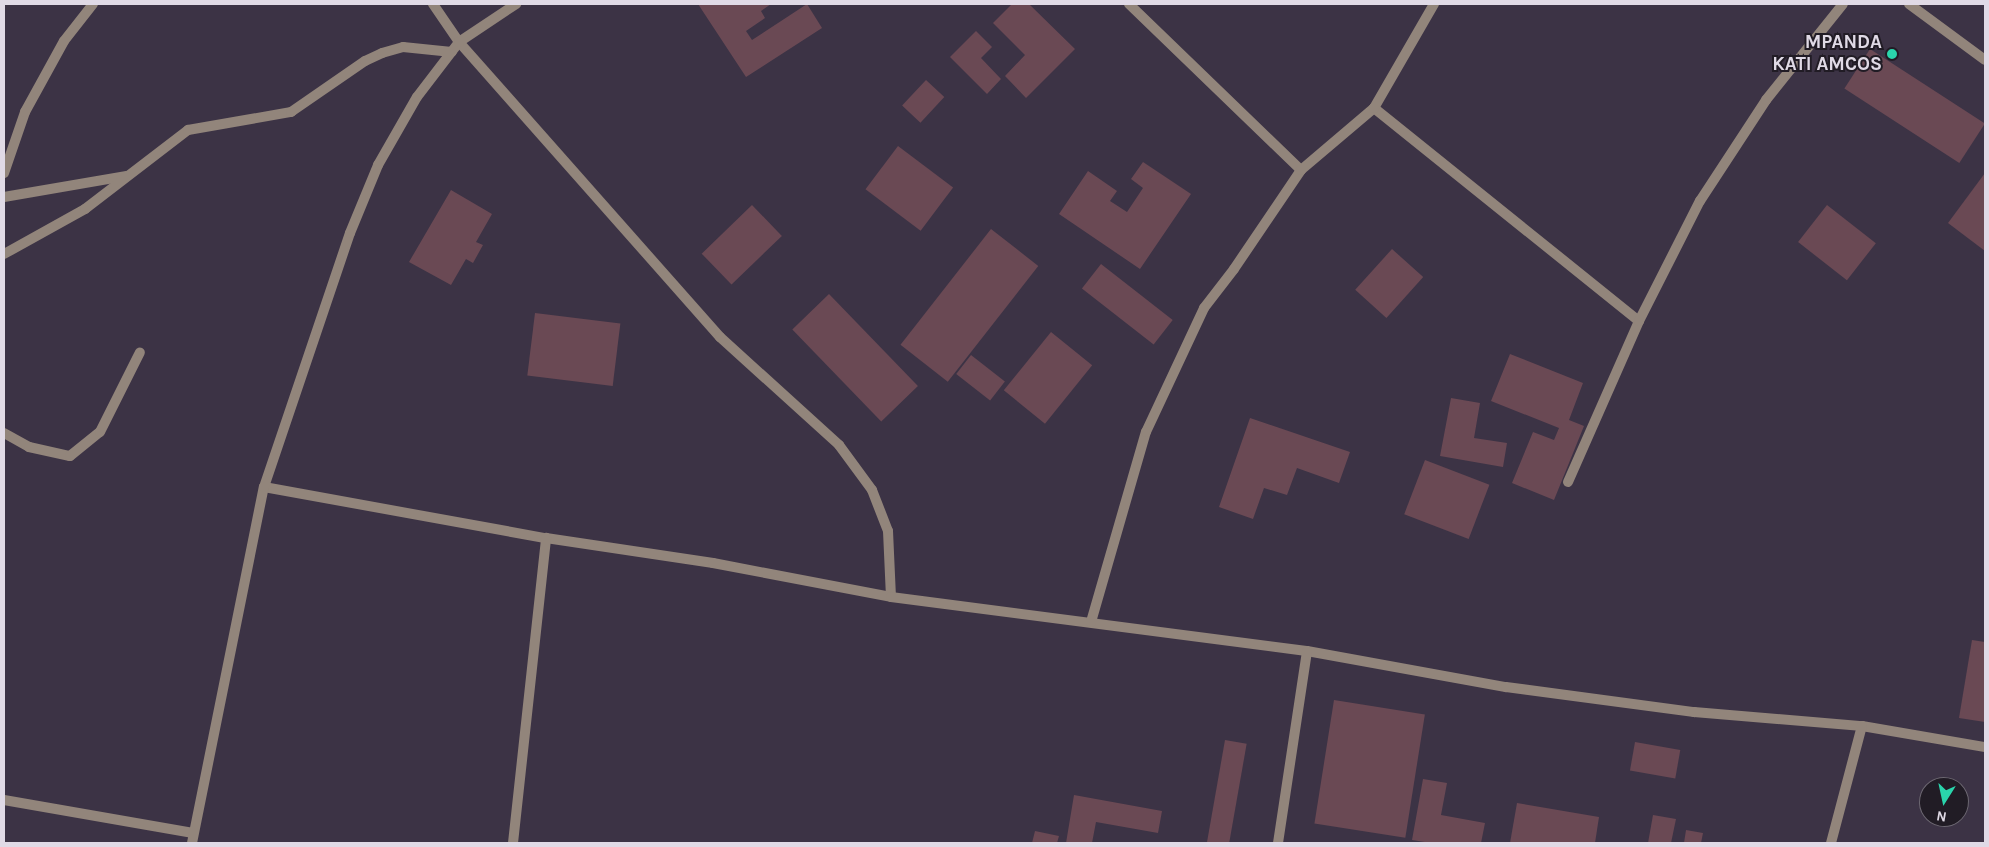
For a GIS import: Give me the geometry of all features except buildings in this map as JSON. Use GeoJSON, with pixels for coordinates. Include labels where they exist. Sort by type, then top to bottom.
{"type":"FeatureCollection","features":[{"type":"Feature","properties":{"kind":"street"},"geometry":{"type":"LineString","coordinates":[[4,173],[25,112],[64,41],[93,4]]}},
{"type":"Feature","properties":{"kind":"street"},"geometry":{"type":"LineString","coordinates":[[433,4],[459,42],[720,337],[839,445],[872,490],[888,531],[891,597]]}},
{"type":"Feature","properties":{"kind":"street"},"geometry":{"type":"LineString","coordinates":[[4,800],[193,838],[264,487],[350,233],[378,165],[417,97],[459,42],[516,4]]}},
{"type":"Feature","properties":{"kind":"street"},"geometry":{"type":"LineString","coordinates":[[1129,4],[1301,170]]}},
{"type":"Feature","properties":{"kind":"street"},"geometry":{"type":"LineString","coordinates":[[1091,622],[1146,432],[1204,308],[1234,269],[1301,170],[1374,108],[1434,4]]}},
{"type":"Feature","properties":{"kind":"street"},"geometry":{"type":"LineString","coordinates":[[1568,482],[1639,321],[1700,201],[1766,100],[1843,4]]}},
{"type":"Feature","properties":{"kind":"street"},"geometry":{"type":"LineString","coordinates":[[1909,4],[1985,60]]}},
{"type":"Feature","properties":{"kind":"street"},"geometry":{"type":"LineString","coordinates":[[4,254],[85,209],[126,175],[188,130],[219,123],[291,112],[365,61],[382,53],[403,47],[452,52]]}},
{"type":"Feature","properties":{"kind":"street"},"geometry":{"type":"LineString","coordinates":[[1374,108],[1639,321]]}},
{"type":"Feature","properties":{"kind":"street"},"geometry":{"type":"LineString","coordinates":[[4,197],[126,175]]}},
{"type":"Feature","properties":{"kind":"street"},"geometry":{"type":"LineString","coordinates":[[4,433],[29,447],[70,456],[100,432],[140,352]]}},
{"type":"Feature","properties":{"kind":"street"},"geometry":{"type":"LineString","coordinates":[[264,487],[546,538],[713,563],[891,597],[1307,651],[1516,689],[1694,712],[1862,726],[1985,747]]}},
{"type":"Feature","properties":{"kind":"street"},"geometry":{"type":"LineString","coordinates":[[513,843],[546,538]]}},
{"type":"Feature","properties":{"kind":"street"},"geometry":{"type":"LineString","coordinates":[[1278,843],[1307,651]]}},
{"type":"Feature","properties":{"kind":"street"},"geometry":{"type":"LineString","coordinates":[[1831,843],[1862,726]]}},
{"type":"Feature","properties":{"kind":"place","name":"MPANDA KATI AMCOS"},"geometry":{"type":"Point","coordinates":[1892,54]}}]}
